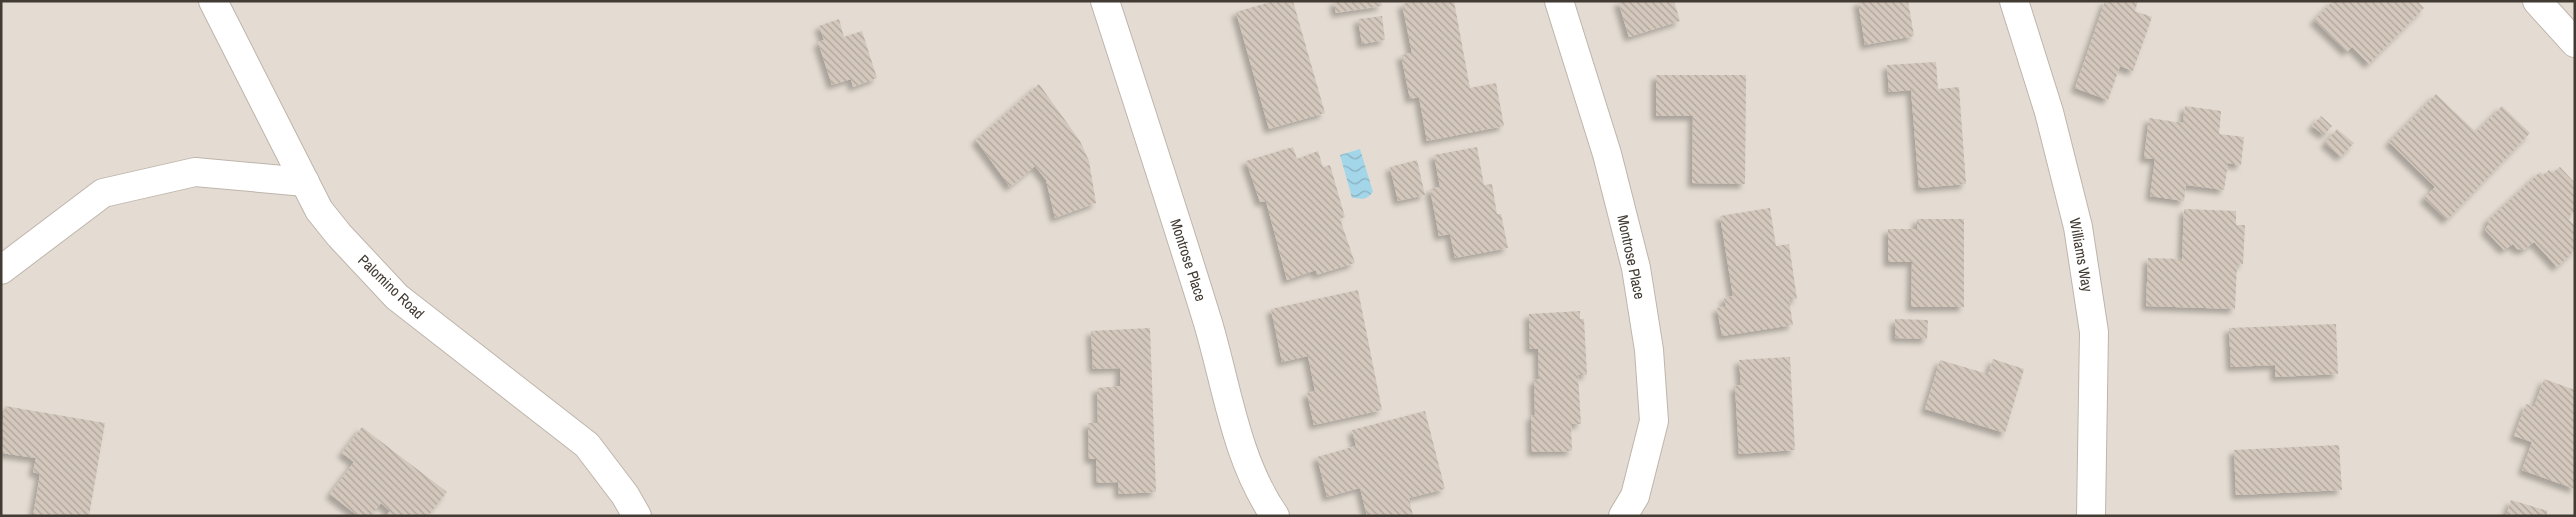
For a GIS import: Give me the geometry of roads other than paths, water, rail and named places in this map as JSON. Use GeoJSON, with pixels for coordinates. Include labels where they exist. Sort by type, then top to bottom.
{"type":"FeatureCollection","features":[{"type":"Feature","properties":{"kind":"street","name":"Palomino Road"},"geometry":{"type":"LineString","coordinates":[[214,1],[319,210],[339,235],[397,297],[587,445],[620,488],[637,516]]}},
{"type":"Feature","properties":{"kind":"street","name":"Montrose Place"},"geometry":{"type":"LineString","coordinates":[[1106,1],[1208,325],[1241,444],[1261,496],[1275,516]]}},
{"type":"Feature","properties":{"kind":"street","name":"Montrose Place"},"geometry":{"type":"LineString","coordinates":[[1559,1],[1607,154],[1636,268],[1649,350],[1654,422],[1635,496],[1623,516]]}},
{"type":"Feature","properties":{"kind":"street","name":"Williams Way"},"geometry":{"type":"LineString","coordinates":[[2014,1],[2049,112],[2078,227],[2094,332],[2091,516]]}},
{"type":"Feature","properties":{"kind":"street"},"geometry":{"type":"LineString","coordinates":[[2537,1],[2575,43]]}},
{"type":"Feature","properties":{"kind":"street"},"geometry":{"type":"LineString","coordinates":[[1,270],[103,193],[195,172],[305,182]]}},
{"type":"Feature","properties":{"kind":"water"},"geometry":{"type":"Polygon","coordinates":[[[1360,149],[1373,192],[1363,199],[1352,198],[1340,155],[1360,149]]]}}]}
